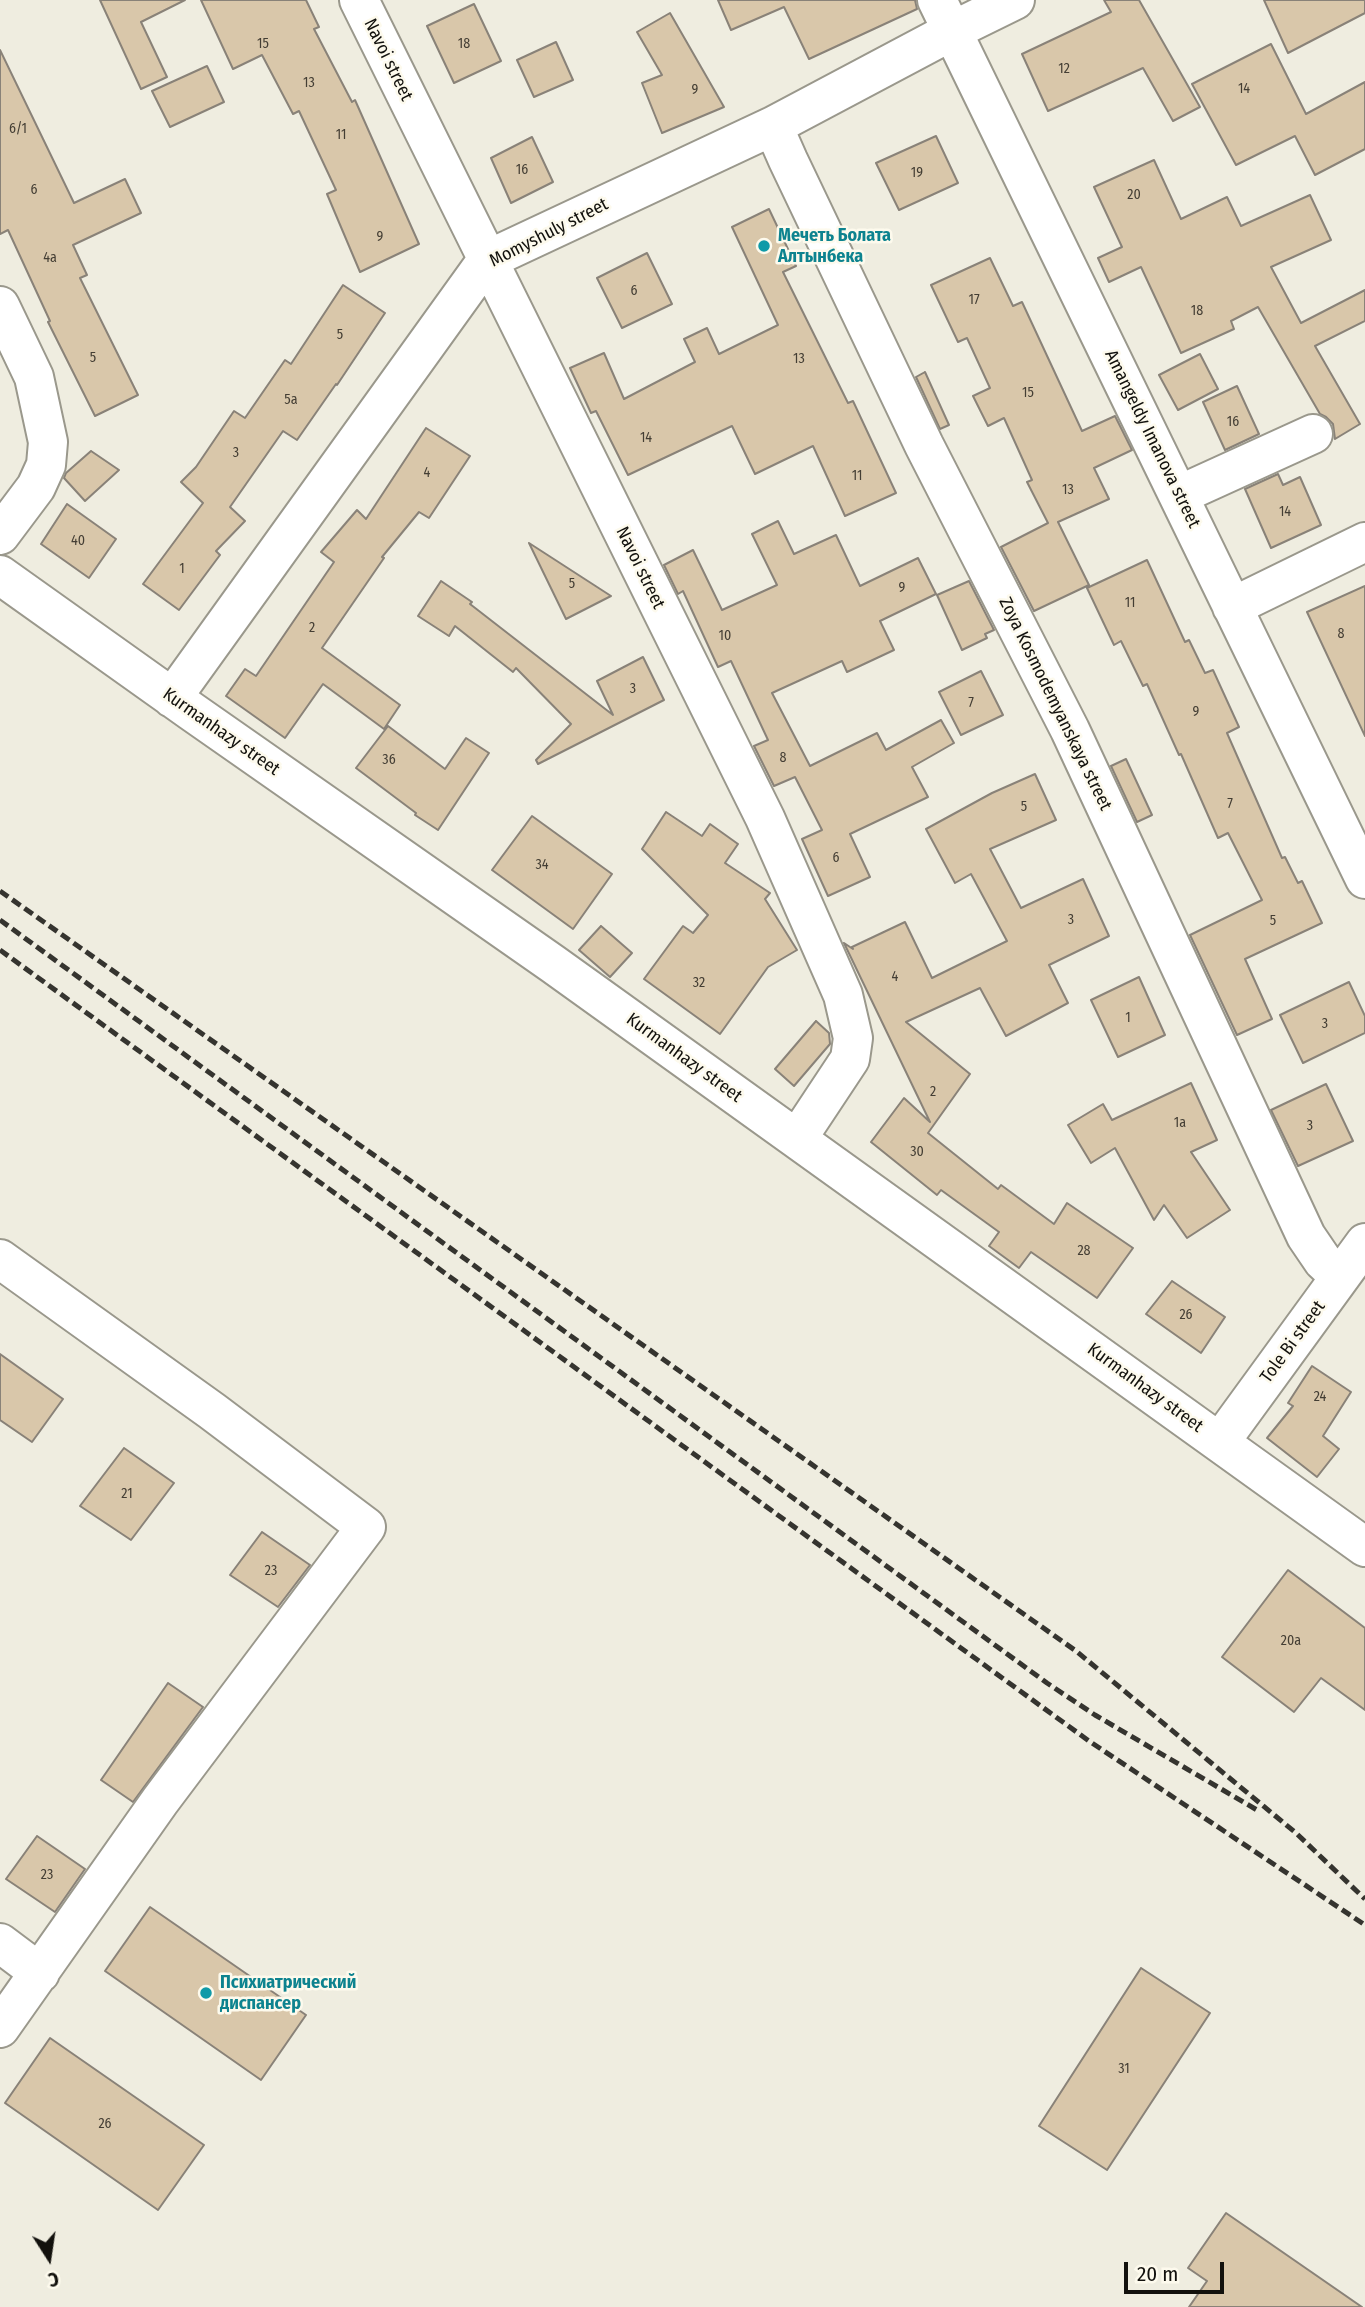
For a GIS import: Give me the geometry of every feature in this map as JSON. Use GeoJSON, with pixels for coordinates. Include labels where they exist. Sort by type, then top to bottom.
{"type":"FeatureCollection","features":[{"type":"Feature","properties":{"kind":"street","name":"Navoi street"},"geometry":{"type":"LineString","coordinates":[[359,0],[765,818],[843,995],[853,1038],[850,1059],[797,1139]]}},
{"type":"Feature","properties":{"kind":"street","name":"Momyshuly street"},"geometry":{"type":"LineString","coordinates":[[172,698],[487,260],[773,126],[945,16],[1015,0]]}},
{"type":"Feature","properties":{"kind":"street","name":"Amangeldy Imanova street"},"geometry":{"type":"LineString","coordinates":[[945,16],[1365,879]]}},
{"type":"Feature","properties":{"kind":"street","name":"Zoya Kosmodemyanskaya street"},"geometry":{"type":"LineString","coordinates":[[773,126],[924,444],[1070,730],[1306,1236],[1323,1261],[1340,1277]]}},
{"type":"Feature","properties":{"kind":"street"},"geometry":{"type":"LineString","coordinates":[[0,306],[34,377],[48,442],[46,465],[36,487],[0,535]]}},
{"type":"Feature","properties":{"kind":"street"},"geometry":{"type":"LineString","coordinates":[[1179,495],[1312,435]]}},
{"type":"Feature","properties":{"kind":"street"},"geometry":{"type":"LineString","coordinates":[[1233,607],[1365,542]]}},
{"type":"Feature","properties":{"kind":"street","name":"Kurmanhazy street"},"geometry":{"type":"LineString","coordinates":[[0,575],[553,964],[1365,1547]]}},
{"type":"Feature","properties":{"kind":"street","name":"Tole Bi street"},"geometry":{"type":"LineString","coordinates":[[1220,1442],[1365,1243]]}},
{"type":"Feature","properties":{"kind":"street"},"geometry":{"type":"LineString","coordinates":[[0,1259],[212,1411],[366,1527],[160,1801],[0,2028]]}},
{"type":"Feature","properties":{"kind":"street"},"geometry":{"type":"LineString","coordinates":[[0,1943],[40,1973]]}},
{"type":"Feature","properties":{"kind":"building"},"geometry":{"type":"Polygon","coordinates":[[[100,0],[185,0],[141,22],[167,77],[141,89],[100,0]]]}},
{"type":"Feature","properties":{"kind":"building"},"geometry":{"type":"Polygon","coordinates":[[[201,0],[306,0],[319,27],[314,29],[352,102],[355,100],[419,244],[360,272],[327,194],[336,190],[299,111],[293,114],[262,55],[233,69],[201,0]]]}},
{"type":"Feature","properties":{"kind":"building"},"geometry":{"type":"Polygon","coordinates":[[[718,0],[915,0],[917,9],[809,59],[784,7],[731,30],[718,0]]]}},
{"type":"Feature","properties":{"kind":"building"},"geometry":{"type":"Polygon","coordinates":[[[1104,0],[1139,0],[1200,107],[1173,121],[1143,68],[1048,111],[1022,54],[1111,12],[1104,0]]]}},
{"type":"Feature","properties":{"kind":"building"},"geometry":{"type":"Polygon","coordinates":[[[1264,0],[1365,0],[1365,13],[1288,53],[1264,0]]]}},
{"type":"Feature","properties":{"kind":"building"},"geometry":{"type":"Polygon","coordinates":[[[474,4],[501,61],[454,83],[427,26],[474,4]]]}},
{"type":"Feature","properties":{"kind":"building"},"geometry":{"type":"Polygon","coordinates":[[[670,13],[724,107],[662,133],[642,83],[662,75],[637,32],[670,13]]]}},
{"type":"Feature","properties":{"kind":"building"},"geometry":{"type":"Polygon","coordinates":[[[556,42],[573,80],[534,97],[517,60],[556,42]]]}},
{"type":"Feature","properties":{"kind":"building"},"geometry":{"type":"Polygon","coordinates":[[[1271,44],[1306,114],[1365,82],[1365,149],[1315,175],[1295,136],[1236,165],[1192,84],[1271,44]]]}},
{"type":"Feature","properties":{"kind":"building"},"geometry":{"type":"Polygon","coordinates":[[[0,50],[74,203],[125,179],[141,213],[73,245],[87,275],[80,278],[138,395],[95,416],[48,322],[50,321],[8,230],[0,234],[0,50]]]}},
{"type":"Feature","properties":{"kind":"building"},"geometry":{"type":"Polygon","coordinates":[[[207,66],[224,102],[170,127],[152,91],[207,66]]]}},
{"type":"Feature","properties":{"kind":"building"},"geometry":{"type":"Polygon","coordinates":[[[936,136],[958,183],[899,210],[876,163],[936,136]]]}},
{"type":"Feature","properties":{"kind":"building"},"geometry":{"type":"Polygon","coordinates":[[[532,137],[553,182],[511,203],[491,158],[532,137]]]}},
{"type":"Feature","properties":{"kind":"building"},"geometry":{"type":"Polygon","coordinates":[[[1154,160],[1181,219],[1227,197],[1241,226],[1310,195],[1331,240],[1271,267],[1301,323],[1365,290],[1365,321],[1315,346],[1360,424],[1335,439],[1333,424],[1320,414],[1258,307],[1231,321],[1234,329],[1181,353],[1141,267],[1109,282],[1098,258],[1122,247],[1094,187],[1154,160]]]}},
{"type":"Feature","properties":{"kind":"building"},"geometry":{"type":"Polygon","coordinates":[[[769,209],[796,266],[783,272],[848,403],[853,401],[896,493],[845,516],[813,446],[755,474],[732,426],[628,475],[596,411],[591,413],[570,368],[604,353],[624,399],[695,362],[684,339],[707,328],[719,354],[778,325],[732,227],[769,209]]]}},
{"type":"Feature","properties":{"kind":"building"},"geometry":{"type":"Polygon","coordinates":[[[647,253],[672,304],[622,328],[597,278],[647,253]]]}},
{"type":"Feature","properties":{"kind":"building"},"geometry":{"type":"Polygon","coordinates":[[[990,258],[1013,306],[1022,302],[1082,431],[1115,416],[1132,450],[1094,468],[1109,499],[1058,522],[1089,585],[1034,611],[1001,547],[1048,523],[1027,482],[1032,480],[1004,418],[988,426],[973,396],[990,388],[967,338],[958,342],[931,285],[990,258]]]}},
{"type":"Feature","properties":{"kind":"building"},"geometry":{"type":"Polygon","coordinates":[[[343,285],[385,313],[297,440],[283,431],[230,507],[245,521],[216,551],[220,555],[179,610],[143,584],[203,503],[181,482],[196,467],[234,411],[245,418],[285,360],[291,364],[343,285]]]}},
{"type":"Feature","properties":{"kind":"building"},"geometry":{"type":"Polygon","coordinates":[[[1200,354],[1218,389],[1178,410],[1159,375],[1200,354]]]}},
{"type":"Feature","properties":{"kind":"building"},"geometry":{"type":"Polygon","coordinates":[[[925,372],[949,425],[940,429],[916,377],[925,372]]]}},
{"type":"Feature","properties":{"kind":"building"},"geometry":{"type":"Polygon","coordinates":[[[1237,386],[1259,434],[1225,450],[1203,402],[1237,386]]]}},
{"type":"Feature","properties":{"kind":"building"},"geometry":{"type":"Polygon","coordinates":[[[426,428],[470,456],[429,518],[419,512],[382,557],[384,558],[322,648],[400,705],[384,729],[323,684],[285,738],[226,696],[245,669],[256,676],[334,562],[321,552],[357,510],[366,519],[426,428]]]}},
{"type":"Feature","properties":{"kind":"building"},"geometry":{"type":"Polygon","coordinates":[[[91,451],[119,470],[85,501],[64,478],[66,473],[91,451]]]}},
{"type":"Feature","properties":{"kind":"building"},"geometry":{"type":"Polygon","coordinates":[[[1278,474],[1283,485],[1300,477],[1321,525],[1271,548],[1245,489],[1278,474]]]}},
{"type":"Feature","properties":{"kind":"building"},"geometry":{"type":"Polygon","coordinates":[[[67,504],[116,539],[89,578],[41,544],[67,504]]]}},
{"type":"Feature","properties":{"kind":"building"},"geometry":{"type":"Polygon","coordinates":[[[778,521],[794,554],[836,535],[860,586],[918,558],[936,594],[880,621],[894,650],[847,672],[842,661],[772,693],[810,766],[877,733],[886,750],[941,720],[954,743],[912,767],[928,797],[850,834],[870,877],[828,896],[802,839],[822,830],[795,777],[774,786],[754,746],[768,740],[731,661],[718,667],[683,591],[678,594],[664,565],[693,550],[722,610],[777,585],[752,534],[778,521]]]}},
{"type":"Feature","properties":{"kind":"building"},"geometry":{"type":"Polygon","coordinates":[[[529,543],[611,596],[566,619],[529,543]]]}},
{"type":"Feature","properties":{"kind":"building"},"geometry":{"type":"Polygon","coordinates":[[[1147,560],[1185,642],[1189,640],[1205,673],[1213,670],[1239,727],[1227,733],[1282,858],[1285,857],[1298,883],[1302,881],[1322,923],[1245,959],[1272,1019],[1237,1035],[1190,935],[1262,900],[1228,833],[1218,838],[1147,684],[1143,686],[1121,641],[1114,645],[1087,588],[1147,560]]]}},
{"type":"Feature","properties":{"kind":"building"},"geometry":{"type":"Polygon","coordinates":[[[441,581],[472,602],[470,604],[613,715],[597,681],[643,657],[664,700],[538,764],[536,760],[571,724],[516,668],[513,672],[455,626],[449,636],[418,616],[441,581]]]}},
{"type":"Feature","properties":{"kind":"building"},"geometry":{"type":"Polygon","coordinates":[[[969,581],[994,630],[985,634],[987,638],[962,650],[937,595],[969,581]]]}},
{"type":"Feature","properties":{"kind":"building"},"geometry":{"type":"Polygon","coordinates":[[[1365,586],[1365,736],[1307,612],[1365,586]]]}},
{"type":"Feature","properties":{"kind":"building"},"geometry":{"type":"Polygon","coordinates":[[[981,671],[1003,715],[961,735],[939,692],[981,671]]]}},
{"type":"Feature","properties":{"kind":"building"},"geometry":{"type":"Polygon","coordinates":[[[388,726],[445,769],[466,738],[489,753],[438,830],[356,768],[388,726]]]}},
{"type":"Feature","properties":{"kind":"building"},"geometry":{"type":"Polygon","coordinates":[[[1126,759],[1152,815],[1137,822],[1111,766],[1126,759]]]}},
{"type":"Feature","properties":{"kind":"building"},"geometry":{"type":"Polygon","coordinates":[[[1035,774],[1056,820],[990,849],[1021,908],[1083,879],[1109,936],[1049,965],[1068,1003],[1006,1036],[980,988],[906,1022],[970,1074],[928,1133],[998,1189],[1001,1185],[1054,1224],[1067,1203],[1133,1248],[1097,1298],[1031,1252],[1019,1268],[989,1246],[999,1232],[941,1190],[937,1195],[871,1142],[904,1098],[930,1122],[844,943],[853,949],[852,947],[905,922],[932,978],[1007,941],[971,874],[955,883],[926,829],[992,793],[1035,774]]]}},
{"type":"Feature","properties":{"kind":"building"},"geometry":{"type":"Polygon","coordinates":[[[666,812],[702,836],[710,824],[738,844],[725,863],[770,893],[765,899],[797,950],[768,967],[720,1034],[644,979],[683,926],[693,933],[708,915],[642,849],[666,812]]]}},
{"type":"Feature","properties":{"kind":"building"},"geometry":{"type":"Polygon","coordinates":[[[532,816],[612,874],[573,929],[492,870],[532,816]]]}},
{"type":"Feature","properties":{"kind":"building"},"geometry":{"type":"Polygon","coordinates":[[[601,926],[632,953],[610,977],[579,950],[601,926]]]}},
{"type":"Feature","properties":{"kind":"building"},"geometry":{"type":"Polygon","coordinates":[[[1139,977],[1165,1035],[1118,1057],[1091,1000],[1139,977]]]}},
{"type":"Feature","properties":{"kind":"building"},"geometry":{"type":"Polygon","coordinates":[[[1349,982],[1365,1016],[1365,1033],[1303,1063],[1280,1015],[1349,982]]]}},
{"type":"Feature","properties":{"kind":"building"},"geometry":{"type":"Polygon","coordinates":[[[816,1021],[829,1033],[830,1044],[794,1086],[775,1069],[816,1021]]]}},
{"type":"Feature","properties":{"kind":"building"},"geometry":{"type":"Polygon","coordinates":[[[1191,1083],[1217,1140],[1191,1152],[1230,1210],[1187,1238],[1164,1205],[1154,1220],[1115,1148],[1091,1163],[1068,1125],[1103,1104],[1112,1120],[1191,1083]]]}},
{"type":"Feature","properties":{"kind":"building"},"geometry":{"type":"Polygon","coordinates":[[[1326,1084],[1353,1141],[1298,1166],[1271,1110],[1326,1084]]]}},
{"type":"Feature","properties":{"kind":"building"},"geometry":{"type":"Polygon","coordinates":[[[1172,1281],[1225,1317],[1201,1353],[1146,1314],[1172,1281]]]}},
{"type":"Feature","properties":{"kind":"building"},"geometry":{"type":"Polygon","coordinates":[[[0,1354],[63,1399],[32,1442],[0,1420],[0,1354]]]}},
{"type":"Feature","properties":{"kind":"building"},"geometry":{"type":"Polygon","coordinates":[[[1312,1366],[1351,1392],[1323,1436],[1339,1449],[1317,1477],[1267,1438],[1293,1406],[1288,1403],[1312,1366]]]}},
{"type":"Feature","properties":{"kind":"building"},"geometry":{"type":"Polygon","coordinates":[[[124,1448],[174,1483],[131,1540],[80,1506],[124,1448]]]}},
{"type":"Feature","properties":{"kind":"building"},"geometry":{"type":"Polygon","coordinates":[[[262,1532],[310,1565],[278,1607],[230,1575],[262,1532]]]}},
{"type":"Feature","properties":{"kind":"building"},"geometry":{"type":"Polygon","coordinates":[[[1288,1570],[1365,1628],[1365,1710],[1321,1678],[1294,1712],[1222,1657],[1288,1570]]]}},
{"type":"Feature","properties":{"kind":"building"},"geometry":{"type":"Polygon","coordinates":[[[168,1683],[203,1707],[133,1802],[101,1780],[168,1683]]]}},
{"type":"Feature","properties":{"kind":"building"},"geometry":{"type":"Polygon","coordinates":[[[37,1836],[85,1869],[55,1912],[6,1879],[37,1836]]]}},
{"type":"Feature","properties":{"kind":"building","name":"Психиатрический диспансер"},"geometry":{"type":"Polygon","coordinates":[[[150,1907],[306,2015],[261,2080],[105,1971],[150,1907]]]}},
{"type":"Feature","properties":{"kind":"building"},"geometry":{"type":"Polygon","coordinates":[[[1141,1968],[1210,2013],[1107,2170],[1039,2126],[1141,1968]]]}},
{"type":"Feature","properties":{"kind":"building"},"geometry":{"type":"Polygon","coordinates":[[[50,2038],[204,2145],[158,2210],[5,2103],[50,2038]]]}},
{"type":"Feature","properties":{"kind":"building"},"geometry":{"type":"Polygon","coordinates":[[[1226,2213],[1362,2307],[1189,2307],[1207,2281],[1188,2268],[1226,2213]]]}},
{"type":"Feature","properties":{"kind":"railway"},"geometry":{"type":"LineString","coordinates":[[0,891],[1076,1651],[1296,1833],[1365,1899]]}},
{"type":"Feature","properties":{"kind":"railway"},"geometry":{"type":"LineString","coordinates":[[0,920],[1047,1683],[1095,1715],[1257,1810]]}},
{"type":"Feature","properties":{"kind":"railway"},"geometry":{"type":"LineString","coordinates":[[0,950],[1089,1741],[1365,1925]]}},
{"type":"Feature","properties":{"kind":"place","name":"Мечеть Болата Алтынбека"},"geometry":{"type":"Point","coordinates":[764,246]}},
{"type":"Feature","properties":{"kind":"place","name":"Психиатрический диспансер"},"geometry":{"type":"Point","coordinates":[206,1993]}}]}
